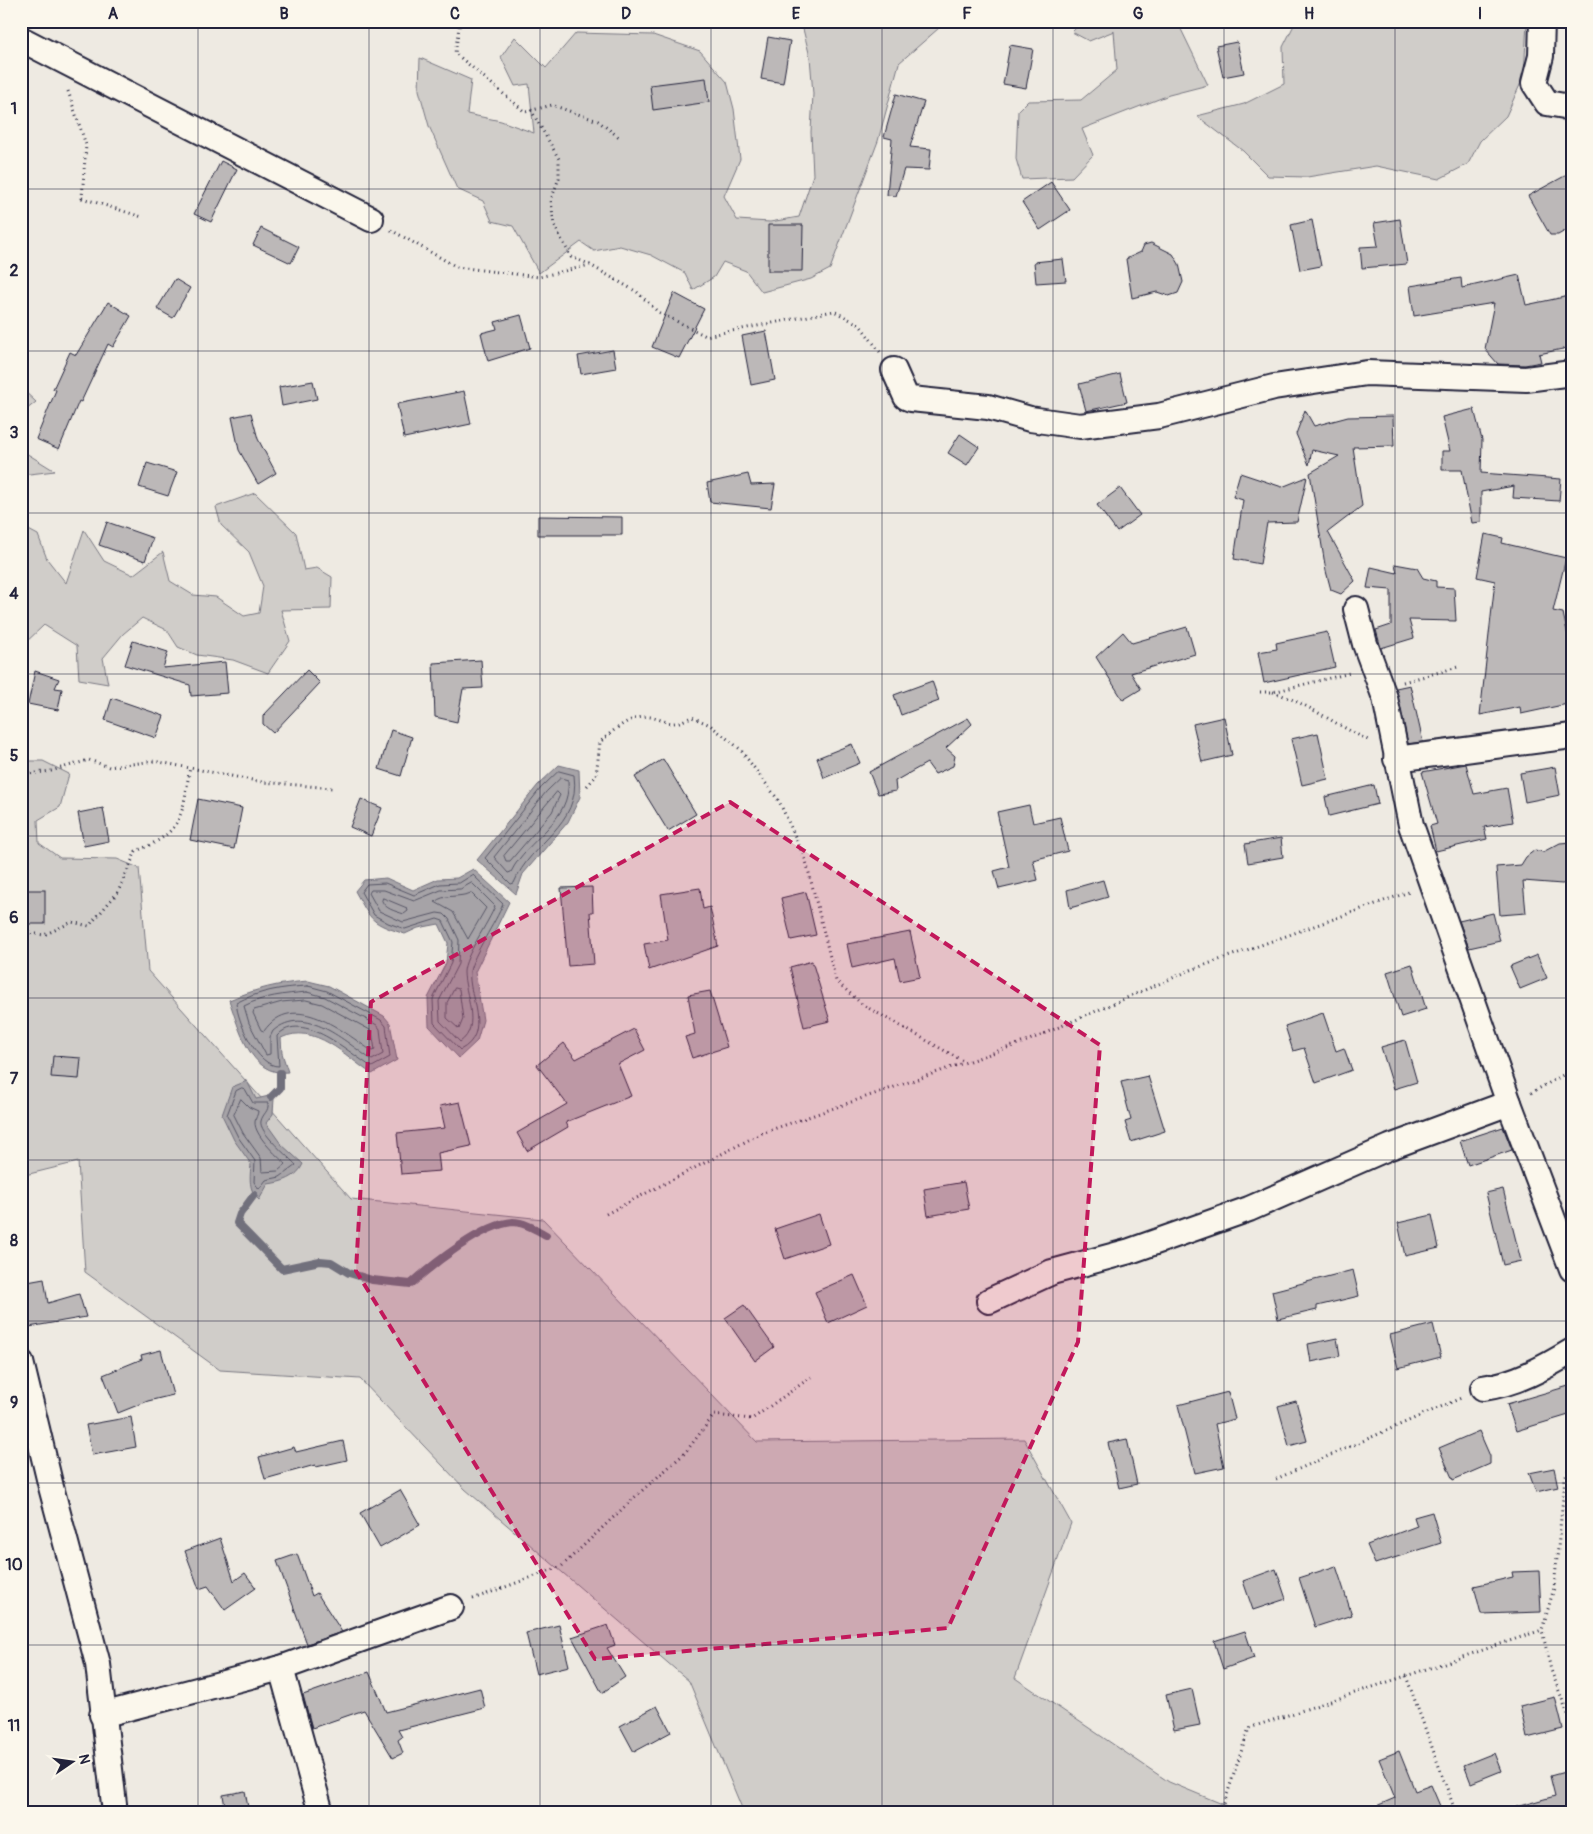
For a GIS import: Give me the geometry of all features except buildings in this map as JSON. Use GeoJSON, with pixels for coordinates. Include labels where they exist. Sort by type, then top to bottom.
{"type":"FeatureCollection","features":[{"type":"Feature","properties":{"kind":"street"},"geometry":{"type":"LineString","coordinates":[[1542,21],[1541,56],[1534,83],[1547,103],[1570,107],[1572,110]]}},
{"type":"Feature","properties":{"kind":"street"},"geometry":{"type":"LineString","coordinates":[[21,39],[56,55],[371,219]]}},
{"type":"Feature","properties":{"kind":"street"},"geometry":{"type":"LineString","coordinates":[[894,370],[906,397],[911,399],[988,407],[1030,419],[1080,426],[1159,416],[1274,387],[1367,373],[1526,379],[1572,373]]}},
{"type":"Feature","properties":{"kind":"street"},"geometry":{"type":"LineString","coordinates":[[1356,609],[1363,638],[1378,678],[1411,825],[1509,1103],[1572,1268]]}},
{"type":"Feature","properties":{"kind":"street"},"geometry":{"type":"LineString","coordinates":[[1395,754],[1572,736]]}},
{"type":"Feature","properties":{"kind":"street"},"geometry":{"type":"LineString","coordinates":[[989,1301],[1052,1272],[1130,1251],[1249,1209],[1390,1147],[1509,1103]]}},
{"type":"Feature","properties":{"kind":"street"},"geometry":{"type":"LineString","coordinates":[[1483,1388],[1499,1386],[1544,1368],[1572,1351]]}},
{"type":"Feature","properties":{"kind":"street"},"geometry":{"type":"LineString","coordinates":[[21,1362],[51,1487],[98,1664],[102,1715],[115,1813]]}},
{"type":"Feature","properties":{"kind":"street"},"geometry":{"type":"LineString","coordinates":[[102,1715],[281,1668],[451,1607]]}},
{"type":"Feature","properties":{"kind":"street"},"geometry":{"type":"LineString","coordinates":[[281,1668],[321,1813]]}},
{"type":"Feature","properties":{"kind":"path"},"geometry":{"type":"LineString","coordinates":[[460,21],[455,53],[525,112],[552,105],[598,121],[620,138]]}},
{"type":"Feature","properties":{"kind":"path"},"geometry":{"type":"LineString","coordinates":[[56,55],[86,145],[82,198],[142,217]]}},
{"type":"Feature","properties":{"kind":"path"},"geometry":{"type":"LineString","coordinates":[[531,110],[558,159],[559,178],[552,200],[554,226],[571,258],[590,265],[636,292],[658,312],[706,336],[834,311],[860,325],[894,370]]}},
{"type":"Feature","properties":{"kind":"path"},"geometry":{"type":"LineString","coordinates":[[371,219],[457,267],[539,277],[590,265]]}},
{"type":"Feature","properties":{"kind":"path"},"geometry":{"type":"LineString","coordinates":[[1260,692],[1273,692],[1338,675],[1378,678],[1458,667]]}},
{"type":"Feature","properties":{"kind":"path"},"geometry":{"type":"LineString","coordinates":[[1273,692],[1308,705],[1330,721],[1395,754]]}},
{"type":"Feature","properties":{"kind":"path"},"geometry":{"type":"LineString","coordinates":[[587,786],[596,776],[600,742],[627,722],[637,718],[651,717],[673,723],[692,717],[710,725],[740,749],[779,801],[806,861],[836,982],[864,1005],[965,1062]]}},
{"type":"Feature","properties":{"kind":"path"},"geometry":{"type":"LineString","coordinates":[[21,775],[51,771],[89,760],[109,767],[154,761],[262,782],[332,788]]}},
{"type":"Feature","properties":{"kind":"path"},"geometry":{"type":"LineString","coordinates":[[21,932],[44,935],[72,922],[89,926],[118,892],[136,852],[160,842],[181,819],[190,767]]}},
{"type":"Feature","properties":{"kind":"path"},"geometry":{"type":"LineString","coordinates":[[606,1214],[762,1133],[1027,1041],[1191,970],[1433,883]]}},
{"type":"Feature","properties":{"kind":"path"},"geometry":{"type":"LineString","coordinates":[[21,950],[26,934]]}},
{"type":"Feature","properties":{"kind":"path"},"geometry":{"type":"LineString","coordinates":[[1509,1103],[1541,1089],[1572,1070]]}},
{"type":"Feature","properties":{"kind":"path"},"geometry":{"type":"LineString","coordinates":[[451,1607],[562,1566],[637,1495],[685,1454],[714,1415],[752,1418],[811,1377]]}},
{"type":"Feature","properties":{"kind":"path"},"geometry":{"type":"LineString","coordinates":[[1276,1479],[1483,1388]]}},
{"type":"Feature","properties":{"kind":"path"},"geometry":{"type":"LineString","coordinates":[[1572,1460],[1565,1478],[1554,1588],[1542,1630],[1551,1670],[1572,1725]]}},
{"type":"Feature","properties":{"kind":"path"},"geometry":{"type":"LineString","coordinates":[[1221,1813],[1249,1728],[1542,1630]]}},
{"type":"Feature","properties":{"kind":"path"},"geometry":{"type":"LineString","coordinates":[[1406,1676],[1456,1813]]}},
{"type":"Feature","properties":{"kind":"highlighted area"},"geometry":{"type":"Polygon","coordinates":[[[730,802],[1100,1045],[1078,1342],[948,1628],[595,1659],[356,1271],[371,1002],[730,802]]]}},
{"type":"Feature","properties":{"kind":"shaded area"},"geometry":{"type":"Polygon","coordinates":[[[801,21],[947,21],[899,63],[878,141],[830,269],[811,279],[762,292],[746,271],[723,262],[714,277],[693,290],[685,273],[651,255],[620,246],[594,251],[581,242],[539,273],[513,226],[492,221],[483,201],[457,189],[429,126],[419,90],[420,58],[471,80],[467,114],[501,121],[534,133],[529,84],[515,86],[501,57],[515,37],[546,68],[576,33],[653,35],[700,51],[727,82],[734,109],[740,159],[724,196],[737,220],[770,222],[799,217],[813,175],[811,132],[813,94],[810,57],[801,21]]]}},
{"type":"Feature","properties":{"kind":"shaded area"},"geometry":{"type":"Polygon","coordinates":[[[1083,21],[1177,21],[1208,85],[1169,95],[1082,129],[1093,155],[1072,177],[1022,179],[1016,159],[1018,111],[1028,101],[1081,100],[1117,70],[1114,31],[1089,41],[1072,32],[1083,21]]]}},
{"type":"Feature","properties":{"kind":"shaded area"},"geometry":{"type":"Polygon","coordinates":[[[1296,21],[1527,21],[1524,76],[1506,116],[1480,141],[1468,164],[1439,179],[1376,166],[1307,177],[1268,176],[1243,151],[1197,116],[1244,104],[1284,84],[1283,47],[1296,21]]]}},
{"type":"Feature","properties":{"kind":"shaded area"},"geometry":{"type":"Polygon","coordinates":[[[21,388],[36,402],[21,414],[21,388]]]}},
{"type":"Feature","properties":{"kind":"shaded area"},"geometry":{"type":"Polygon","coordinates":[[[21,450],[55,471],[21,475],[21,450]]]}},
{"type":"Feature","properties":{"kind":"shaded area"},"geometry":{"type":"Polygon","coordinates":[[[255,493],[296,533],[304,570],[317,568],[332,577],[331,609],[281,610],[290,641],[268,673],[233,660],[197,655],[178,647],[167,630],[142,618],[123,634],[103,658],[108,684],[79,679],[77,646],[44,625],[21,647],[21,526],[38,535],[47,559],[66,583],[84,530],[104,561],[133,575],[163,552],[170,581],[193,595],[216,597],[244,616],[259,613],[263,586],[249,552],[221,525],[216,507],[255,493]]]}},
{"type":"Feature","properties":{"kind":"shaded area"},"geometry":{"type":"Polygon","coordinates":[[[21,761],[43,761],[69,774],[60,807],[38,820],[39,843],[60,858],[117,859],[139,868],[148,971],[351,1199],[543,1219],[757,1442],[1024,1439],[1071,1523],[1015,1678],[1169,1782],[1244,1813],[744,1813],[689,1681],[465,1489],[360,1379],[220,1370],[85,1272],[78,1162],[21,1176],[21,761]]]}},
{"type":"Feature","properties":{"kind":"water"},"geometry":{"type":"Polygon","coordinates":[[[559,765],[579,770],[580,797],[568,822],[523,874],[516,894],[477,860],[538,785],[559,765]]]}},
{"type":"Feature","properties":{"kind":"water"},"geometry":{"type":"Polygon","coordinates":[[[473,869],[509,902],[475,972],[483,1020],[477,1041],[459,1058],[429,1026],[428,998],[446,963],[448,943],[439,924],[418,928],[405,934],[385,927],[369,915],[355,891],[364,880],[386,878],[413,890],[438,879],[457,878],[473,869]]]}},
{"type":"Feature","properties":{"kind":"water"},"geometry":{"type":"Polygon","coordinates":[[[308,981],[329,986],[384,1016],[390,1023],[397,1060],[372,1074],[329,1043],[306,1034],[294,1034],[281,1038],[282,1053],[288,1072],[275,1071],[264,1067],[255,1059],[248,1048],[229,1000],[268,987],[308,981]]]}},
{"type":"Feature","properties":{"kind":"water"},"geometry":{"type":"Polygon","coordinates":[[[247,1081],[256,1099],[269,1096],[274,1099],[273,1114],[266,1123],[281,1144],[303,1164],[293,1176],[268,1184],[259,1200],[251,1188],[251,1164],[234,1140],[222,1115],[232,1087],[247,1081]]]}},
{"type":"Feature","properties":{"kind":"waterway"},"geometry":{"type":"LineString","coordinates":[[271,1097],[280,1088],[280,1073]]}},
{"type":"Feature","properties":{"kind":"waterway"},"geometry":{"type":"LineString","coordinates":[[254,1195],[240,1214],[237,1223],[282,1269],[320,1261],[331,1262],[349,1273],[372,1280],[411,1284],[459,1246],[501,1224],[522,1223],[546,1235]]}}]}
